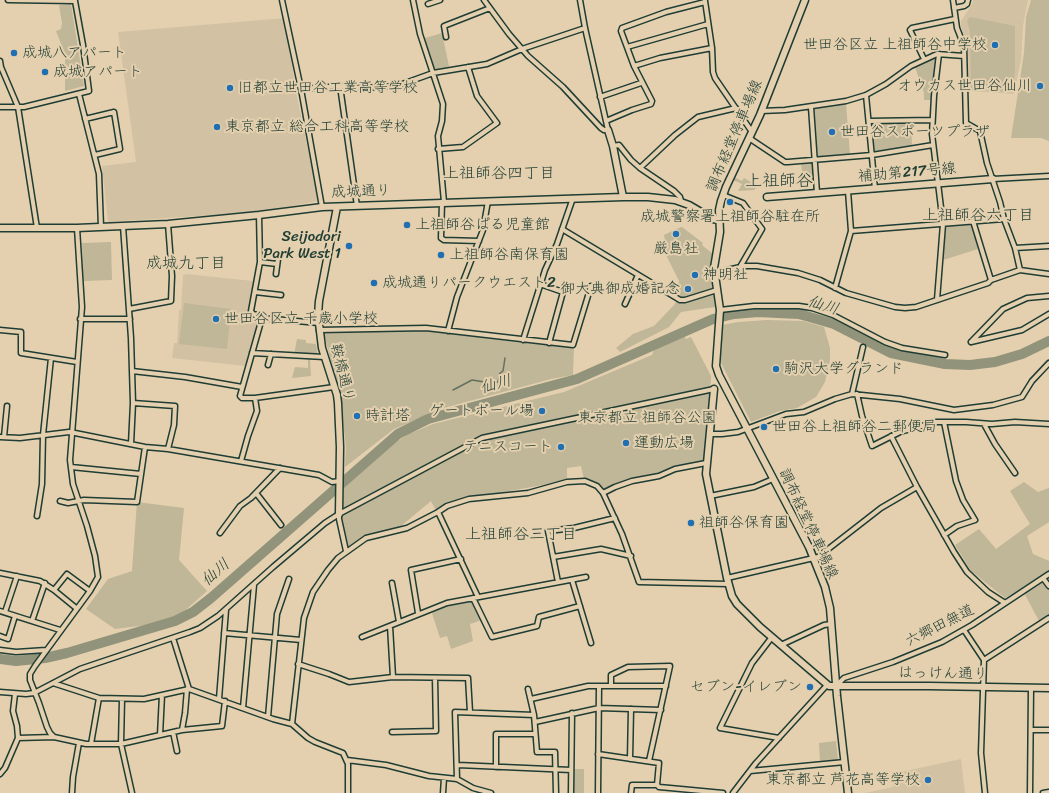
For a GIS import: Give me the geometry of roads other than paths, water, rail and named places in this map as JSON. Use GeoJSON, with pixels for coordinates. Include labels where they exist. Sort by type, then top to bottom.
{"type":"FeatureCollection","features":[{"type":"Feature","properties":{"kind":"street"},"geometry":{"type":"LineString","coordinates":[[0,107],[24,107],[89,91],[76,0],[8,0]]}},
{"type":"Feature","properties":{"kind":"street"},"geometry":{"type":"LineString","coordinates":[[282,0],[301,89],[322,207]]}},
{"type":"Feature","properties":{"kind":"street"},"geometry":{"type":"LineString","coordinates":[[413,0],[420,34],[443,104],[442,121],[438,136],[443,202],[441,238],[444,240],[479,240]]}},
{"type":"Feature","properties":{"kind":"street"},"geometry":{"type":"LineString","coordinates":[[428,4],[440,0]]}},
{"type":"Feature","properties":{"kind":"street"},"geometry":{"type":"LineString","coordinates":[[484,0],[522,49],[563,88],[601,128],[608,130]]}},
{"type":"Feature","properties":{"kind":"street"},"geometry":{"type":"LineString","coordinates":[[580,0],[600,97],[613,146],[624,197]]}},
{"type":"Feature","properties":{"kind":"street","name":"調布経堂停車場線"},"geometry":{"type":"LineString","coordinates":[[805,0],[751,135],[723,195],[719,210],[720,232],[714,268],[720,311],[717,368],[814,558],[827,594],[832,624],[836,686],[848,793]]}},
{"type":"Feature","properties":{"kind":"street"},"geometry":{"type":"LineString","coordinates":[[953,0],[957,28],[964,46],[966,123],[980,131],[987,163],[1004,219],[1015,248],[1020,270]]}},
{"type":"Feature","properties":{"kind":"street"},"geometry":{"type":"LineString","coordinates":[[954,8],[964,6],[967,4],[968,0]]}},
{"type":"Feature","properties":{"kind":"street"},"geometry":{"type":"LineString","coordinates":[[606,121],[651,104],[652,102],[641,83],[634,66],[621,31],[622,28],[666,12],[705,1],[712,48],[713,72],[715,78],[736,108],[751,135],[785,162],[872,155],[933,145]]}},
{"type":"Feature","properties":{"kind":"street"},"geometry":{"type":"LineString","coordinates":[[446,37],[444,26],[490,8]]}},
{"type":"Feature","properties":{"kind":"street"},"geometry":{"type":"LineString","coordinates":[[924,59],[910,30],[912,28],[955,18]]}},
{"type":"Feature","properties":{"kind":"street"},"geometry":{"type":"LineString","coordinates":[[627,47],[708,24]]}},
{"type":"Feature","properties":{"kind":"street"},"geometry":{"type":"LineString","coordinates":[[301,89],[340,86],[361,88],[397,86],[433,73],[487,64],[522,49],[585,28]]}},
{"type":"Feature","properties":{"kind":"street"},"geometry":{"type":"LineString","coordinates":[[634,66],[660,58],[712,48]]}},
{"type":"Feature","properties":{"kind":"street"},"geometry":{"type":"LineString","coordinates":[[761,111],[811,107],[846,101],[866,95],[886,84],[911,66],[924,59],[939,54],[964,56]]}},
{"type":"Feature","properties":{"kind":"street"},"geometry":{"type":"LineString","coordinates":[[937,300],[943,224],[933,145],[932,120],[939,54]]}},
{"type":"Feature","properties":{"kind":"street"},"geometry":{"type":"LineString","coordinates":[[0,61],[0,66],[18,107],[37,228]]}},
{"type":"Feature","properties":{"kind":"street"},"geometry":{"type":"LineString","coordinates":[[438,149],[463,147],[497,123],[477,96],[468,68]]}},
{"type":"Feature","properties":{"kind":"street"},"geometry":{"type":"LineString","coordinates":[[600,97],[641,83]]}},
{"type":"Feature","properties":{"kind":"street"},"geometry":{"type":"LineString","coordinates":[[340,86],[357,206]]}},
{"type":"Feature","properties":{"kind":"street"},"geometry":{"type":"LineString","coordinates":[[79,94],[99,174],[101,227]]}},
{"type":"Feature","properties":{"kind":"street"},"geometry":{"type":"LineString","coordinates":[[866,95],[875,189]]}},
{"type":"Feature","properties":{"kind":"street"},"geometry":{"type":"LineString","coordinates":[[811,107],[817,193]]}},
{"type":"Feature","properties":{"kind":"street"},"geometry":{"type":"LineString","coordinates":[[640,168],[675,135],[698,117],[736,108]]}},
{"type":"Feature","properties":{"kind":"street"},"geometry":{"type":"LineString","coordinates":[[85,119],[114,112],[120,149],[95,155]]}},
{"type":"Feature","properties":{"kind":"street"},"geometry":{"type":"LineString","coordinates":[[869,121],[932,120]]}},
{"type":"Feature","properties":{"kind":"street"},"geometry":{"type":"LineString","coordinates":[[613,146],[619,145],[631,160],[674,192],[680,197],[681,201]]}},
{"type":"Feature","properties":{"kind":"street","name":"補助第217号線"},"geometry":{"type":"LineString","coordinates":[[767,197],[1049,176]]}},
{"type":"Feature","properties":{"kind":"street"},"geometry":{"type":"LineString","coordinates":[[835,288],[852,232],[848,191]]}},
{"type":"Feature","properties":{"kind":"street"},"geometry":{"type":"LineString","coordinates":[[723,195],[743,203],[762,229],[740,267]]}},
{"type":"Feature","properties":{"kind":"street","name":"成城通り"},"geometry":{"type":"LineString","coordinates":[[0,228],[77,228],[168,224],[337,206],[624,197],[663,198],[681,201],[713,219],[719,220]]}},
{"type":"Feature","properties":{"kind":"street"},"geometry":{"type":"LineString","coordinates":[[523,340],[540,284],[557,244],[573,198]]}},
{"type":"Feature","properties":{"kind":"street"},"geometry":{"type":"LineString","coordinates":[[448,331],[458,297],[483,230],[488,201]]}},
{"type":"Feature","properties":{"kind":"street","name":"鞍橋通り"},"geometry":{"type":"LineString","coordinates":[[337,206],[319,302],[319,330],[324,357],[338,404],[340,434],[339,514]]}},
{"type":"Feature","properties":{"kind":"street"},"geometry":{"type":"LineString","coordinates":[[259,215],[260,262],[251,311],[253,314],[261,316],[262,318],[319,323]]}},
{"type":"Feature","properties":{"kind":"street"},"geometry":{"type":"LineString","coordinates":[[852,232],[1004,219]]}},
{"type":"Feature","properties":{"kind":"street"},"geometry":{"type":"LineString","coordinates":[[973,221],[991,280]]}},
{"type":"Feature","properties":{"kind":"street"},"geometry":{"type":"LineString","coordinates":[[129,309],[171,302],[172,276],[168,224]]}},
{"type":"Feature","properties":{"kind":"street"},"geometry":{"type":"LineString","coordinates":[[123,226],[132,371],[133,403],[131,444]]}},
{"type":"Feature","properties":{"kind":"street"},"geometry":{"type":"LineString","coordinates":[[54,737],[47,727],[41,707],[30,683],[30,677],[36,664],[97,580],[98,573],[87,526],[73,484],[70,460],[82,291],[77,228]]}},
{"type":"Feature","properties":{"kind":"street"},"geometry":{"type":"LineString","coordinates":[[562,229],[680,300],[685,300],[717,290]]}},
{"type":"Feature","properties":{"kind":"street"},"geometry":{"type":"LineString","coordinates":[[1015,248],[1049,246]]}},
{"type":"Feature","properties":{"kind":"street"},"geometry":{"type":"LineString","coordinates":[[260,262],[277,262],[276,274]]}},
{"type":"Feature","properties":{"kind":"street"},"geometry":{"type":"LineString","coordinates":[[714,273],[740,267],[757,266],[798,273],[820,280],[846,293],[898,307],[916,307],[988,284],[991,280],[1020,270],[1049,274]]}},
{"type":"Feature","properties":{"kind":"street"},"geometry":{"type":"LineString","coordinates":[[625,304],[638,274]]}},
{"type":"Feature","properties":{"kind":"street"},"geometry":{"type":"LineString","coordinates":[[540,284],[563,292],[548,343]]}},
{"type":"Feature","properties":{"kind":"street"},"geometry":{"type":"LineString","coordinates":[[319,330],[426,328],[573,345],[592,286]]}},
{"type":"Feature","properties":{"kind":"street"},"geometry":{"type":"LineString","coordinates":[[255,292],[281,295]]}},
{"type":"Feature","properties":{"kind":"street"},"geometry":{"type":"LineString","coordinates":[[1049,296],[1027,298],[1003,310],[971,342],[1022,330],[1049,314]]}},
{"type":"Feature","properties":{"kind":"street"},"geometry":{"type":"LineString","coordinates":[[720,311],[754,306],[794,306],[812,308],[840,318],[885,342],[902,348],[945,355]]}},
{"type":"Feature","properties":{"kind":"street"},"geometry":{"type":"LineString","coordinates":[[80,318],[130,320]]}},
{"type":"Feature","properties":{"kind":"street"},"geometry":{"type":"LineString","coordinates":[[262,318],[242,387],[240,396],[242,398],[255,398],[334,387]]}},
{"type":"Feature","properties":{"kind":"street"},"geometry":{"type":"LineString","coordinates":[[0,330],[21,332],[21,353],[77,362]]}},
{"type":"Feature","properties":{"kind":"street"},"geometry":{"type":"LineString","coordinates":[[863,347],[854,394],[872,446],[891,436],[915,427],[936,422],[984,424],[1015,422],[1049,424]]}},
{"type":"Feature","properties":{"kind":"street"},"geometry":{"type":"LineString","coordinates":[[252,353],[324,357]]}},
{"type":"Feature","properties":{"kind":"street"},"geometry":{"type":"LineString","coordinates":[[268,365],[270,354]]}},
{"type":"Feature","properties":{"kind":"street"},"geometry":{"type":"LineString","coordinates":[[37,516],[42,484],[43,435],[51,358]]}},
{"type":"Feature","properties":{"kind":"street"},"geometry":{"type":"LineString","coordinates":[[711,434],[733,433],[786,414],[804,412],[835,398],[854,394],[900,399],[954,410],[993,405],[1022,397],[1032,381],[1049,363]]}},
{"type":"Feature","properties":{"kind":"street"},"geometry":{"type":"LineString","coordinates":[[132,371],[185,377],[242,387]]}},
{"type":"Feature","properties":{"kind":"street"},"geometry":{"type":"LineString","coordinates":[[0,692],[15,694],[34,693],[80,669],[200,628],[226,610],[273,567],[325,523],[339,514],[482,438],[714,389],[711,434],[706,463],[706,474],[732,596],[737,604],[772,637],[827,685],[750,771],[733,793]]}},
{"type":"Feature","properties":{"kind":"street"},"geometry":{"type":"LineString","coordinates":[[241,461],[256,411],[255,398]]}},
{"type":"Feature","properties":{"kind":"street"},"geometry":{"type":"LineString","coordinates":[[133,403],[175,406],[174,425],[168,449]]}},
{"type":"Feature","properties":{"kind":"street"},"geometry":{"type":"LineString","coordinates":[[7,406],[2,437],[20,438],[71,432],[145,447],[168,449],[294,470],[319,475],[331,482]]}},
{"type":"Feature","properties":{"kind":"street"},"geometry":{"type":"LineString","coordinates":[[944,422],[956,481],[963,500],[975,520],[957,526],[944,535]]}},
{"type":"Feature","properties":{"kind":"street"},"geometry":{"type":"LineString","coordinates":[[984,424],[995,444],[1015,473]]}},
{"type":"Feature","properties":{"kind":"street"},"geometry":{"type":"LineString","coordinates":[[891,436],[917,487],[967,572],[988,592],[1005,603]]}},
{"type":"Feature","properties":{"kind":"street"},"geometry":{"type":"LineString","coordinates":[[60,501],[68,503],[79,500],[137,502],[145,447]]}},
{"type":"Feature","properties":{"kind":"street"},"geometry":{"type":"LineString","coordinates":[[603,494],[615,487],[632,481],[659,476],[675,469],[706,463]]}},
{"type":"Feature","properties":{"kind":"street"},"geometry":{"type":"LineString","coordinates":[[72,467],[141,474]]}},
{"type":"Feature","properties":{"kind":"street"},"geometry":{"type":"LineString","coordinates":[[220,534],[240,506],[256,493],[280,468]]}},
{"type":"Feature","properties":{"kind":"street"},"geometry":{"type":"LineString","coordinates":[[331,482],[340,476]]}},
{"type":"Feature","properties":{"kind":"street"},"geometry":{"type":"LineString","coordinates":[[331,482],[340,476]]}},
{"type":"Feature","properties":{"kind":"street"},"geometry":{"type":"LineString","coordinates":[[710,496],[754,487],[773,479]]}},
{"type":"Feature","properties":{"kind":"street"},"geometry":{"type":"LineString","coordinates":[[292,724],[304,618],[313,592],[338,558],[366,538],[407,528],[447,506],[469,499],[528,493],[567,482],[586,481],[597,486],[603,494],[631,556],[639,582],[728,581],[814,558],[823,554],[882,508],[917,487]]}},
{"type":"Feature","properties":{"kind":"street"},"geometry":{"type":"LineString","coordinates":[[256,493],[281,525]]}},
{"type":"Feature","properties":{"kind":"street"},"geometry":{"type":"LineString","coordinates":[[438,512],[478,596]]}},
{"type":"Feature","properties":{"kind":"street"},"geometry":{"type":"LineString","coordinates":[[339,514],[346,551]]}},
{"type":"Feature","properties":{"kind":"street"},"geometry":{"type":"LineString","coordinates":[[558,582],[548,531],[574,528],[615,518]]}},
{"type":"Feature","properties":{"kind":"street"},"geometry":{"type":"LineString","coordinates":[[553,557],[601,549],[631,556]]}},
{"type":"Feature","properties":{"kind":"street"},"geometry":{"type":"LineString","coordinates":[[418,614],[411,570],[461,559]]}},
{"type":"Feature","properties":{"kind":"street"},"geometry":{"type":"LineString","coordinates":[[0,573],[40,581],[54,590],[76,608]]}},
{"type":"Feature","properties":{"kind":"street"},"geometry":{"type":"LineString","coordinates":[[54,590],[67,574],[90,590]]}},
{"type":"Feature","properties":{"kind":"street","name":"六郷田無道"},"geometry":{"type":"LineString","coordinates":[[836,686],[844,678],[909,656],[942,642],[964,630],[1049,574]]}},
{"type":"Feature","properties":{"kind":"street"},"geometry":{"type":"LineString","coordinates":[[17,576],[2,612],[60,630]]}},
{"type":"Feature","properties":{"kind":"street"},"geometry":{"type":"LineString","coordinates":[[362,637],[447,603],[586,577]]}},
{"type":"Feature","properties":{"kind":"street"},"geometry":{"type":"LineString","coordinates":[[1043,578],[1049,586]]}},
{"type":"Feature","properties":{"kind":"street"},"geometry":{"type":"LineString","coordinates":[[268,717],[277,614],[289,579]]}},
{"type":"Feature","properties":{"kind":"street"},"geometry":{"type":"LineString","coordinates":[[572,580],[591,643]]}},
{"type":"Feature","properties":{"kind":"street"},"geometry":{"type":"LineString","coordinates":[[392,583],[399,622]]}},
{"type":"Feature","properties":{"kind":"street"},"geometry":{"type":"LineString","coordinates":[[32,621],[45,584]]}},
{"type":"Feature","properties":{"kind":"street"},"geometry":{"type":"LineString","coordinates":[[243,708],[254,585]]}},
{"type":"Feature","properties":{"kind":"street"},"geometry":{"type":"LineString","coordinates":[[473,598],[492,637],[537,626],[539,617],[580,606]]}},
{"type":"Feature","properties":{"kind":"street"},"geometry":{"type":"LineString","coordinates":[[219,699],[226,610]]}},
{"type":"Feature","properties":{"kind":"street"},"geometry":{"type":"LineString","coordinates":[[0,636],[8,639],[15,616]]}},
{"type":"Feature","properties":{"kind":"street"},"geometry":{"type":"LineString","coordinates":[[984,660],[1049,618]]}},
{"type":"Feature","properties":{"kind":"street"},"geometry":{"type":"LineString","coordinates":[[781,645],[824,625],[832,624]]}},
{"type":"Feature","properties":{"kind":"street"},"geometry":{"type":"LineString","coordinates":[[390,626],[393,677]]}},
{"type":"Feature","properties":{"kind":"street"},"geometry":{"type":"LineString","coordinates":[[964,630],[984,660],[981,753],[985,793]]}},
{"type":"Feature","properties":{"kind":"street"},"geometry":{"type":"LineString","coordinates":[[224,633],[301,640]]}},
{"type":"Feature","properties":{"kind":"street"},"geometry":{"type":"LineString","coordinates":[[772,637],[752,663],[720,728],[779,738]]}},
{"type":"Feature","properties":{"kind":"street"},"geometry":{"type":"LineString","coordinates":[[173,638],[188,689],[182,730]]}},
{"type":"Feature","properties":{"kind":"street"},"geometry":{"type":"LineString","coordinates":[[0,650],[16,652],[45,651]]}},
{"type":"Feature","properties":{"kind":"street"},"geometry":{"type":"LineString","coordinates":[[298,664],[349,682],[393,677],[468,678],[470,712]]}},
{"type":"Feature","properties":{"kind":"street"},"geometry":{"type":"LineString","coordinates":[[611,686],[611,675],[628,667],[670,666],[649,761]]}},
{"type":"Feature","properties":{"kind":"street"},"geometry":{"type":"LineString","coordinates":[[392,732],[436,732],[435,678]]}},
{"type":"Feature","properties":{"kind":"street"},"geometry":{"type":"LineString","coordinates":[[53,683],[99,698],[144,699],[188,689],[292,724],[315,742],[343,753],[347,760],[348,793]]}},
{"type":"Feature","properties":{"kind":"street","name":"はっけん通り"},"geometry":{"type":"LineString","coordinates":[[827,685],[1049,688]]}},
{"type":"Feature","properties":{"kind":"street"},"geometry":{"type":"LineString","coordinates":[[531,699],[588,686],[666,686]]}},
{"type":"Feature","properties":{"kind":"street"},"geometry":{"type":"LineString","coordinates":[[598,793],[599,686]]}},
{"type":"Feature","properties":{"kind":"street"},"geometry":{"type":"LineString","coordinates":[[1030,688],[1030,793]]}},
{"type":"Feature","properties":{"kind":"street"},"geometry":{"type":"LineString","coordinates":[[528,689],[534,715],[537,752],[555,752],[556,793]]}},
{"type":"Feature","properties":{"kind":"street"},"geometry":{"type":"LineString","coordinates":[[0,774],[5,768],[18,738],[17,726],[13,711],[15,694]]}},
{"type":"Feature","properties":{"kind":"street"},"geometry":{"type":"LineString","coordinates":[[160,735],[162,695]]}},
{"type":"Feature","properties":{"kind":"street"},"geometry":{"type":"LineString","coordinates":[[91,744],[99,698]]}},
{"type":"Feature","properties":{"kind":"street"},"geometry":{"type":"LineString","coordinates":[[122,698],[121,744],[132,793]]}},
{"type":"Feature","properties":{"kind":"street"},"geometry":{"type":"LineString","coordinates":[[18,738],[54,737],[79,743],[121,744],[182,730],[222,726],[225,701]]}},
{"type":"Feature","properties":{"kind":"street"},"geometry":{"type":"LineString","coordinates":[[535,722],[599,708],[661,710]]}},
{"type":"Feature","properties":{"kind":"street"},"geometry":{"type":"LineString","coordinates":[[630,759],[631,709]]}},
{"type":"Feature","properties":{"kind":"street"},"geometry":{"type":"LineString","coordinates":[[457,779],[458,765],[455,712],[534,715]]}},
{"type":"Feature","properties":{"kind":"street"},"geometry":{"type":"LineString","coordinates":[[571,793],[572,714]]}},
{"type":"Feature","properties":{"kind":"street"},"geometry":{"type":"LineString","coordinates":[[1031,730],[1049,730]]}},
{"type":"Feature","properties":{"kind":"street"},"geometry":{"type":"LineString","coordinates":[[173,732],[177,751]]}},
{"type":"Feature","properties":{"kind":"street"},"geometry":{"type":"LineString","coordinates":[[496,767],[496,734],[535,734]]}},
{"type":"Feature","properties":{"kind":"street"},"geometry":{"type":"LineString","coordinates":[[72,793],[73,777],[79,743]]}},
{"type":"Feature","properties":{"kind":"street"},"geometry":{"type":"LineString","coordinates":[[598,754],[659,763],[657,785]]}},
{"type":"Feature","properties":{"kind":"street"},"geometry":{"type":"LineString","coordinates":[[347,760],[386,765],[429,776],[457,779],[473,788],[491,793]]}},
{"type":"Feature","properties":{"kind":"street"},"geometry":{"type":"LineString","coordinates":[[750,771],[845,762]]}},
{"type":"Feature","properties":{"kind":"street"},"geometry":{"type":"LineString","coordinates":[[458,765],[571,770]]}},
{"type":"Feature","properties":{"kind":"street"},"geometry":{"type":"LineString","coordinates":[[443,793],[444,778]]}},
{"type":"Feature","properties":{"kind":"street"},"geometry":{"type":"LineString","coordinates":[[631,793],[632,785],[657,785],[658,787],[674,791],[723,793]]}},
{"type":"Feature","properties":{"kind":"street"},"geometry":{"type":"LineString","coordinates":[[1043,793],[1049,792]]}},
{"type":"Feature","properties":{"kind":"waterway","name":"仙川"},"geometry":{"type":"LineString","coordinates":[[0,659],[16,661],[45,658],[67,653],[175,621],[193,612],[211,598],[398,434],[428,419],[577,379],[713,319],[734,314],[758,312],[799,314],[834,324],[891,353],[945,364],[970,365],[995,362],[1022,354],[1049,341]]}},
{"type":"Feature","properties":{"kind":"waterway"},"geometry":{"type":"LineString","coordinates":[[453,390],[472,380],[491,383],[498,382],[500,373],[503,371],[505,358]]}},
{"type":"Feature","properties":{"kind":"place","name":"世田谷区立 上祖師谷中学校"},"geometry":{"type":"Point","coordinates":[995,45]}},
{"type":"Feature","properties":{"kind":"place","name":"成城八アパート"},"geometry":{"type":"Point","coordinates":[14,53]}},
{"type":"Feature","properties":{"kind":"place","name":"成城アパート"},"geometry":{"type":"Point","coordinates":[45,72]}},
{"type":"Feature","properties":{"kind":"place","name":"オウカス世田谷仙川"},"geometry":{"type":"Point","coordinates":[1040,86]}},
{"type":"Feature","properties":{"kind":"place","name":"旧都立世田谷工業高等学校"},"geometry":{"type":"Point","coordinates":[230,88]}},
{"type":"Feature","properties":{"kind":"place","name":"東京都立 総合工科高等学校"},"geometry":{"type":"Point","coordinates":[217,127]}},
{"type":"Feature","properties":{"kind":"place","name":"世田谷スポーツプラザ"},"geometry":{"type":"Point","coordinates":[832,132]}},
{"type":"Feature","properties":{"kind":"place","name":"成城警察署上祖師谷駐在所"},"geometry":{"type":"Point","coordinates":[730,202]}},
{"type":"Feature","properties":{"kind":"place","name":"上祖師谷ぱる児童館"},"geometry":{"type":"Point","coordinates":[407,225]}},
{"type":"Feature","properties":{"kind":"place","name":"厳島社"},"geometry":{"type":"Point","coordinates":[676,234]}},
{"type":"Feature","properties":{"kind":"place","name":"Seijodori Park West 1"},"geometry":{"type":"Point","coordinates":[349,246]}},
{"type":"Feature","properties":{"kind":"place","name":"上祖師谷南保育園"},"geometry":{"type":"Point","coordinates":[441,255]}},
{"type":"Feature","properties":{"kind":"place","name":"神明社"},"geometry":{"type":"Point","coordinates":[695,275]}},
{"type":"Feature","properties":{"kind":"place","name":"成城通りパークウエスト2"},"geometry":{"type":"Point","coordinates":[374,283]}},
{"type":"Feature","properties":{"kind":"place","name":"御大典御成婚記念"},"geometry":{"type":"Point","coordinates":[688,289]}},
{"type":"Feature","properties":{"kind":"place","name":"世田谷区立 千歳小学校"},"geometry":{"type":"Point","coordinates":[216,319]}},
{"type":"Feature","properties":{"kind":"place","name":"駒沢大学グランド"},"geometry":{"type":"Point","coordinates":[776,369]}},
{"type":"Feature","properties":{"kind":"place","name":"ゲートボール場"},"geometry":{"type":"Point","coordinates":[542,411]}},
{"type":"Feature","properties":{"kind":"place","name":"時計塔"},"geometry":{"type":"Point","coordinates":[357,416]}},
{"type":"Feature","properties":{"kind":"place","name":"世田谷上祖師谷二郵便局"},"geometry":{"type":"Point","coordinates":[764,427]}},
{"type":"Feature","properties":{"kind":"place","name":"運動広場"},"geometry":{"type":"Point","coordinates":[626,443]}},
{"type":"Feature","properties":{"kind":"place","name":"テニスコート"},"geometry":{"type":"Point","coordinates":[561,447]}},
{"type":"Feature","properties":{"kind":"place","name":"祖師谷保育園"},"geometry":{"type":"Point","coordinates":[691,523]}},
{"type":"Feature","properties":{"kind":"place","name":"セブン-イレブン"},"geometry":{"type":"Point","coordinates":[810,687]}},
{"type":"Feature","properties":{"kind":"place","name":"東京都立 芦花高等学校"},"geometry":{"type":"Point","coordinates":[928,780]}},
{"type":"Feature","properties":{"kind":"district","name":"上祖師谷四丁目"},"geometry":{"type":"Point","coordinates":[499,174]}},
{"type":"Feature","properties":{"kind":"district","name":"上祖師谷"},"geometry":{"type":"Point","coordinates":[779,182]}},
{"type":"Feature","properties":{"kind":"district","name":"上祖師谷六丁目"},"geometry":{"type":"Point","coordinates":[978,216]}},
{"type":"Feature","properties":{"kind":"district","name":"成城九丁目"},"geometry":{"type":"Point","coordinates":[186,264]}},
{"type":"Feature","properties":{"kind":"district","name":"上祖師谷三丁目"},"geometry":{"type":"Point","coordinates":[521,535]}},
{"type":"Feature","properties":{"kind":"park label","name":"東京都立 祖師谷公園"},"geometry":{"type":"Point","coordinates":[647,418]}}]}
